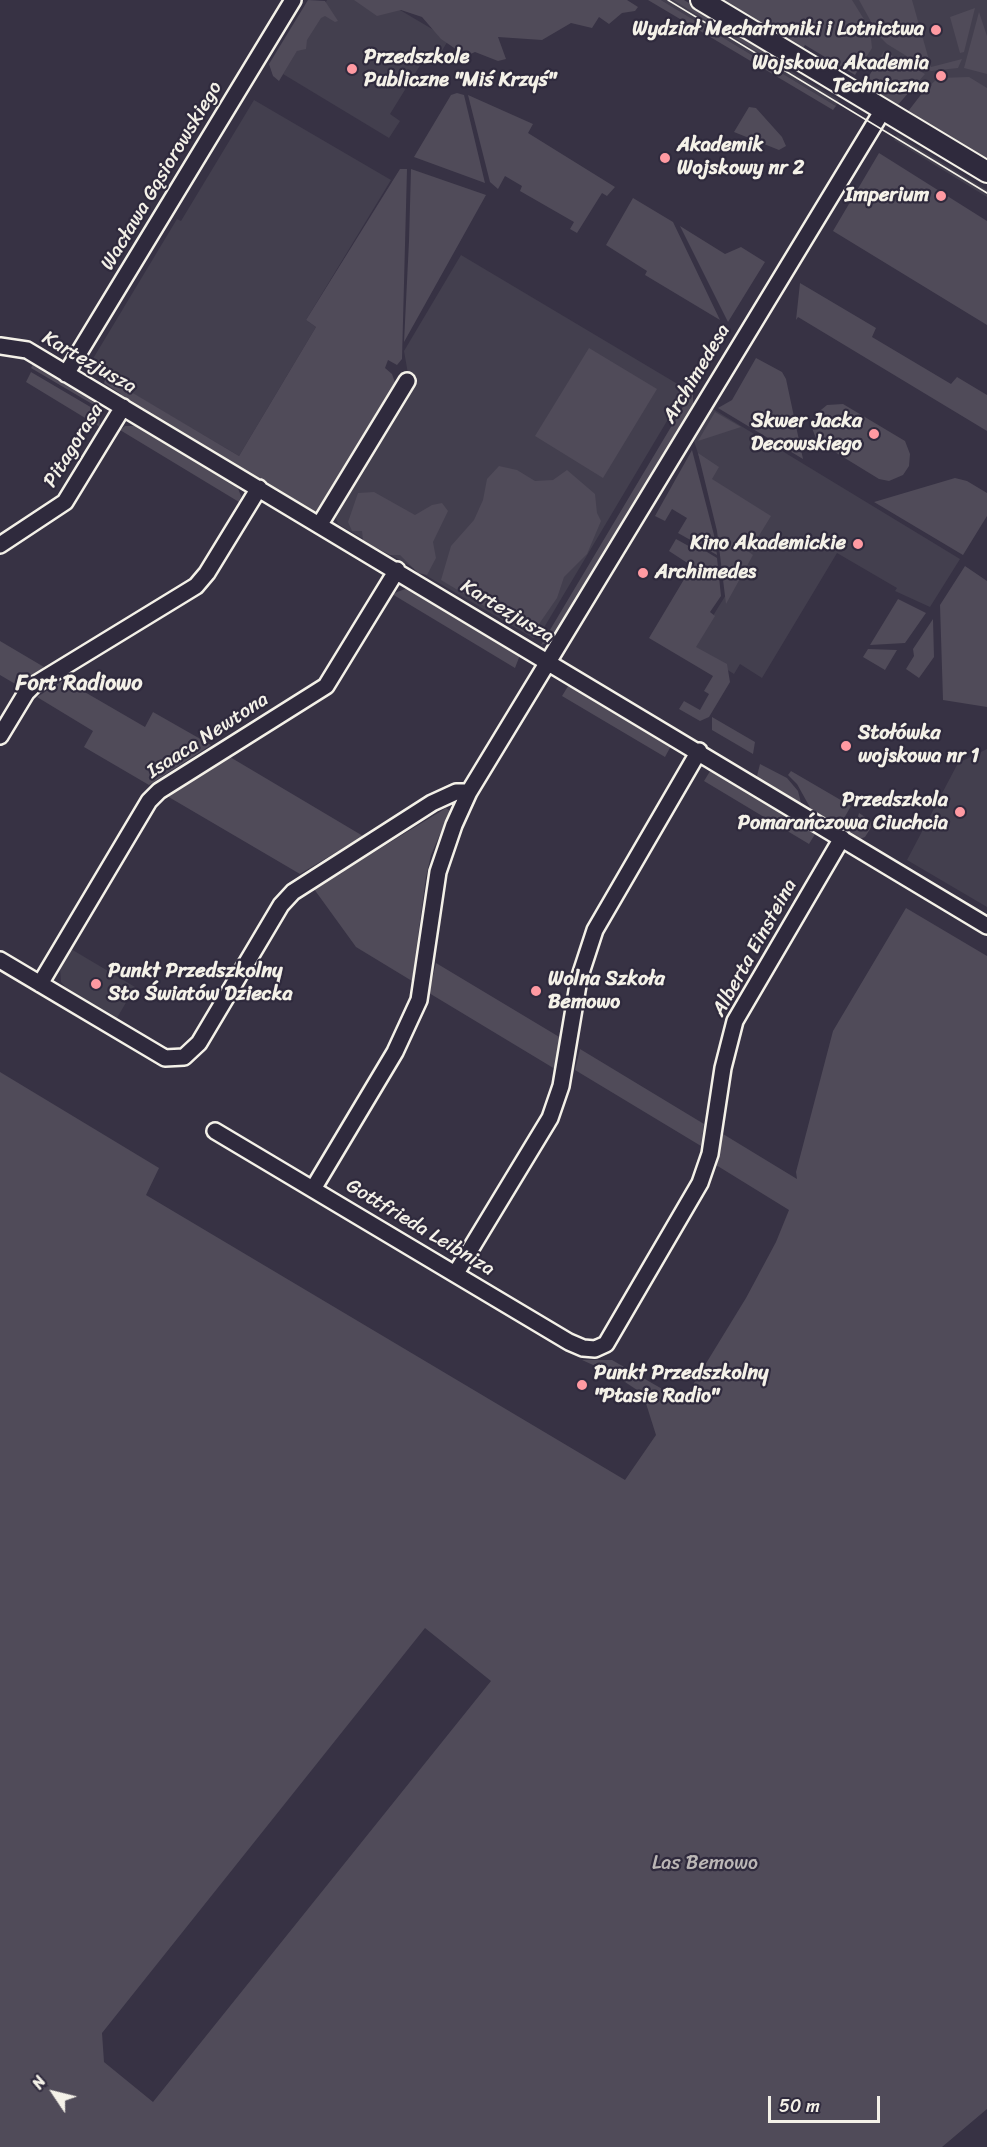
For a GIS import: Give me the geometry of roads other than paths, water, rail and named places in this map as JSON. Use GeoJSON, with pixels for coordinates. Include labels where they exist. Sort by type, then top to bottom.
{"type":"FeatureCollection","features":[{"type":"Feature","properties":{"kind":"street","name":"Wacława Gąsiorowskiego"},"geometry":{"type":"LineString","coordinates":[[66,374],[293,0]]}},
{"type":"Feature","properties":{"kind":"street"},"geometry":{"type":"LineString","coordinates":[[701,0],[987,172]]}},
{"type":"Feature","properties":{"kind":"street","name":"Archimedesa"},"geometry":{"type":"LineString","coordinates":[[312,1189],[395,1052],[415,1008],[438,872],[454,825],[469,792],[883,110]]}},
{"type":"Feature","properties":{"kind":"street","name":"Kartezjusza"},"geometry":{"type":"LineString","coordinates":[[0,346],[27,350],[699,751],[987,926]]}},
{"type":"Feature","properties":{"kind":"street"},"geometry":{"type":"LineString","coordinates":[[320,524],[407,381]]}},
{"type":"Feature","properties":{"kind":"street","name":"Pitagorasa"},"geometry":{"type":"LineString","coordinates":[[0,545],[65,502],[123,407]]}},
{"type":"Feature","properties":{"kind":"street"},"geometry":{"type":"LineString","coordinates":[[0,736],[26,693],[34,686],[196,586],[207,573],[259,488]]}},
{"type":"Feature","properties":{"kind":"street","name":"Isaaca Newtona"},"geometry":{"type":"LineString","coordinates":[[40,984],[149,801],[159,791],[326,686],[397,570]]}},
{"type":"Feature","properties":{"kind":"street"},"geometry":{"type":"LineString","coordinates":[[456,1273],[550,1118],[561,1086],[579,979],[595,930],[699,751]]}},
{"type":"Feature","properties":{"kind":"street"},"geometry":{"type":"LineString","coordinates":[[0,960],[171,1058],[191,1052],[199,1043],[281,905],[293,892],[432,803],[456,792],[469,792]]}},
{"type":"Feature","properties":{"kind":"street","name":"Alberta Einsteina"},"geometry":{"type":"LineString","coordinates":[[606,1344],[706,1169],[723,1068],[735,1021],[842,838]]}},
{"type":"Feature","properties":{"kind":"street","name":"Gottfrieda Leibniza"},"geometry":{"type":"LineString","coordinates":[[215,1131],[569,1342],[583,1348],[595,1349],[606,1344]]}},
{"type":"Feature","properties":{"kind":"tram line"},"geometry":{"type":"LineString","coordinates":[[668,0],[987,193]]}},
{"type":"Feature","properties":{"kind":"place","name":"Wydział Mechatroniki i Lotnictwa"},"geometry":{"type":"Point","coordinates":[936,30]}},
{"type":"Feature","properties":{"kind":"place","name":"Przedszkole Publiczne \"Miś Krzyś\""},"geometry":{"type":"Point","coordinates":[352,69]}},
{"type":"Feature","properties":{"kind":"place","name":"Wojskowa Akademia Techniczna"},"geometry":{"type":"Point","coordinates":[941,76]}},
{"type":"Feature","properties":{"kind":"place","name":"Akademik Wojskowy nr 2"},"geometry":{"type":"Point","coordinates":[665,158]}},
{"type":"Feature","properties":{"kind":"place","name":"Imperium"},"geometry":{"type":"Point","coordinates":[941,196]}},
{"type":"Feature","properties":{"kind":"place","name":"Skwer Jacka Decowskiego"},"geometry":{"type":"Point","coordinates":[874,434]}},
{"type":"Feature","properties":{"kind":"place","name":"Kino Akademickie"},"geometry":{"type":"Point","coordinates":[858,544]}},
{"type":"Feature","properties":{"kind":"place","name":"Archimedes"},"geometry":{"type":"Point","coordinates":[643,573]}},
{"type":"Feature","properties":{"kind":"place","name":"Stołówka wojskowa nr 1"},"geometry":{"type":"Point","coordinates":[846,746]}},
{"type":"Feature","properties":{"kind":"place","name":"Przedszkola Pomarańczowa Ciuchcia"},"geometry":{"type":"Point","coordinates":[960,812]}},
{"type":"Feature","properties":{"kind":"place","name":"Punkt Przedszkolny Sto Światów Dziecka"},"geometry":{"type":"Point","coordinates":[96,984]}},
{"type":"Feature","properties":{"kind":"place","name":"Wolna Szkoła Bemowo"},"geometry":{"type":"Point","coordinates":[536,991]}},
{"type":"Feature","properties":{"kind":"place","name":"Punkt Przedszkolny \"Ptasie Radio\""},"geometry":{"type":"Point","coordinates":[582,1385]}},
{"type":"Feature","properties":{"kind":"district","name":"Fort Radiowo"},"geometry":{"type":"Point","coordinates":[79,684]}},
{"type":"Feature","properties":{"kind":"park label","name":"Las Bemowo"},"geometry":{"type":"Point","coordinates":[705,1864]}}]}
